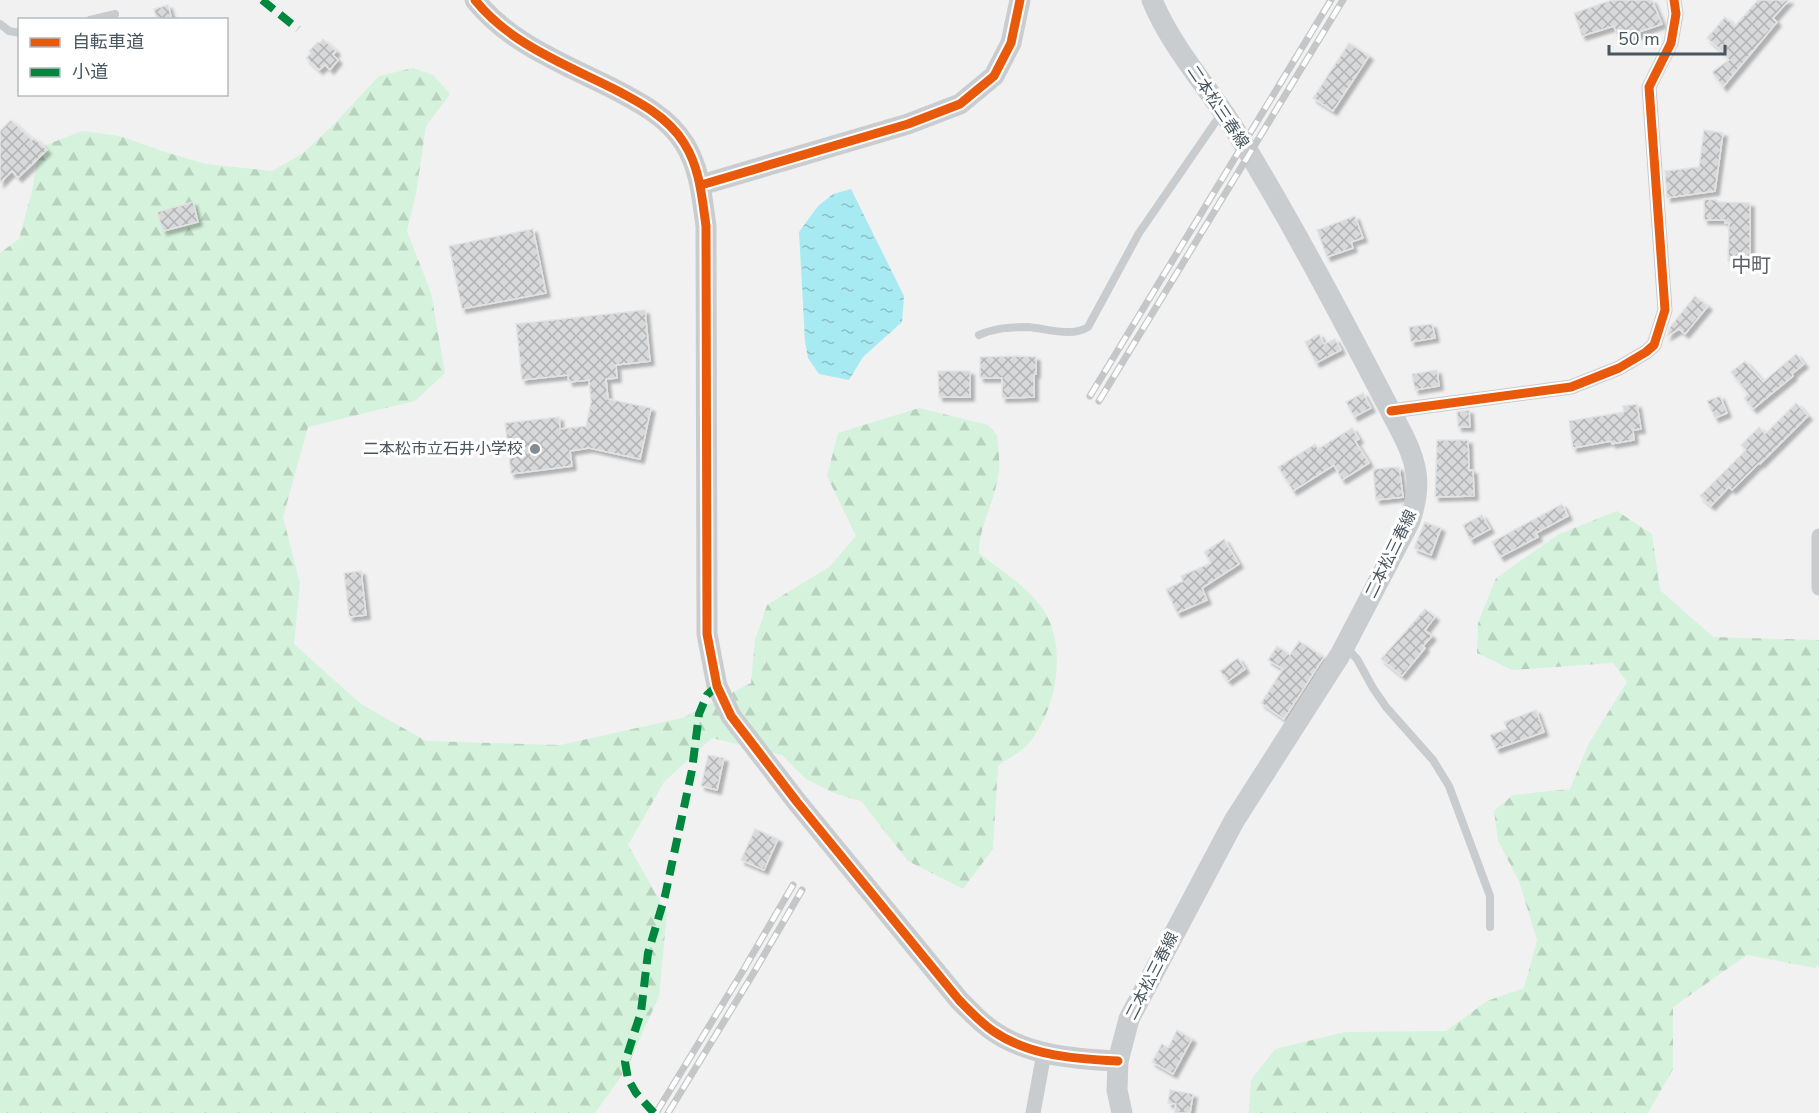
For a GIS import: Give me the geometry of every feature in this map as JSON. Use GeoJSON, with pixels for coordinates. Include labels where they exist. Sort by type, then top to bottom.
{"type":"FeatureCollection","features":[{"type":"Feature","properties":{"kind":"street"},"geometry":{"type":"LineString","coordinates":[[475,0],[483,11],[516,38],[619,92],[660,117],[684,142],[701,185],[706,226],[707,634],[717,686],[731,716],[797,802],[959,1000],[993,1031],[1044,1053],[1091,1060],[1118,1061]]}},
{"type":"Feature","properties":{"kind":"street"},"geometry":{"type":"LineString","coordinates":[[701,185],[908,124],[960,104],[994,76],[1011,44],[1020,0]]}},
{"type":"Feature","properties":{"kind":"street","name":"二本松三春線"},"geometry":{"type":"LineString","coordinates":[[1122,1113],[1117,1090],[1118,1061],[1129,1019],[1234,821],[1344,645],[1410,521],[1416,503],[1418,485],[1412,453],[1280,204],[1224,110],[1166,32],[1152,0]]}},
{"type":"Feature","properties":{"kind":"street"},"geometry":{"type":"LineString","coordinates":[[1391,411],[1571,387],[1634,361],[1654,345],[1665,310],[1649,87],[1671,43],[1676,14],[1674,0]]}},
{"type":"Feature","properties":{"kind":"street"},"geometry":{"type":"LineString","coordinates":[[1819,536],[1819,588]]}},
{"type":"Feature","properties":{"kind":"street"},"geometry":{"type":"LineString","coordinates":[[1033,1113],[1044,1053]]}},
{"type":"Feature","properties":{"kind":"lane"},"geometry":{"type":"LineString","coordinates":[[98,18],[115,14]]}},
{"type":"Feature","properties":{"kind":"lane"},"geometry":{"type":"LineString","coordinates":[[0,24],[9,31],[18,33]]}},
{"type":"Feature","properties":{"kind":"lane"},"geometry":{"type":"LineString","coordinates":[[979,335],[1003,328],[1027,327],[1074,332],[1088,327],[1139,233],[1224,110]]}},
{"type":"Feature","properties":{"kind":"lane"},"geometry":{"type":"LineString","coordinates":[[1344,645],[1357,659],[1386,707],[1433,760],[1449,786],[1490,896],[1490,927]]}},
{"type":"Feature","properties":{"kind":"green space"},"geometry":{"type":"Polygon","coordinates":[[[413,68],[433,75],[450,94],[426,126],[416,194],[407,231],[431,293],[445,373],[415,401],[308,427],[283,517],[300,583],[294,644],[361,704],[426,741],[560,745],[682,718],[751,683],[755,640],[767,605],[829,567],[856,536],[827,476],[838,433],[919,408],[988,425],[997,435],[998,480],[982,532],[979,553],[1022,586],[1038,602],[1051,626],[1056,643],[1056,679],[1046,715],[1028,744],[998,766],[993,849],[963,889],[908,861],[861,801],[836,794],[806,779],[782,755],[712,738],[664,782],[628,845],[667,913],[659,996],[627,1068],[595,1113],[0,1113],[0,253],[19,239],[32,191],[37,159],[46,145],[82,131],[120,136],[206,164],[272,171],[302,154],[379,76],[413,68]]]}},
{"type":"Feature","properties":{"kind":"green space"},"geometry":{"type":"Polygon","coordinates":[[[1617,511],[1652,534],[1660,590],[1713,637],[1819,640],[1819,965],[1815,968],[1747,955],[1673,1007],[1673,1069],[1648,1113],[1249,1113],[1251,1080],[1275,1049],[1345,1032],[1446,1031],[1487,1001],[1524,988],[1537,940],[1519,881],[1498,841],[1494,811],[1513,795],[1570,789],[1589,743],[1627,682],[1613,663],[1512,670],[1477,653],[1478,623],[1496,578],[1559,534],[1617,511]]]}},
{"type":"Feature","properties":{"kind":"water"},"geometry":{"type":"Polygon","coordinates":[[[851,189],[904,296],[902,322],[863,357],[849,380],[819,374],[808,358],[799,232],[818,206],[833,194],[851,189]]]}},
{"type":"Feature","properties":{"kind":"building"},"geometry":{"type":"Polygon","coordinates":[[[1612,0],[1652,0],[1662,24],[1619,41],[1614,26],[1582,36],[1574,13],[1612,0]]]}},
{"type":"Feature","properties":{"kind":"building"},"geometry":{"type":"Polygon","coordinates":[[[1758,0],[1789,0],[1773,18],[1777,22],[1723,87],[1712,72],[1729,60],[1707,38],[1725,17],[1735,26],[1758,0]]]}},
{"type":"Feature","properties":{"kind":"building"},"geometry":{"type":"Polygon","coordinates":[[[168,5],[171,18],[156,18],[154,9],[168,5]]]}},
{"type":"Feature","properties":{"kind":"building"},"geometry":{"type":"Polygon","coordinates":[[[323,39],[336,51],[333,55],[338,60],[330,70],[325,65],[319,70],[306,58],[311,53],[309,51],[323,39]]]}},
{"type":"Feature","properties":{"kind":"building"},"geometry":{"type":"Polygon","coordinates":[[[1349,43],[1369,56],[1333,111],[1313,98],[1349,43]]]}},
{"type":"Feature","properties":{"kind":"building"},"geometry":{"type":"Polygon","coordinates":[[[11,120],[32,140],[34,138],[47,150],[18,178],[12,171],[0,183],[0,131],[11,120]]]}},
{"type":"Feature","properties":{"kind":"building"},"geometry":{"type":"Polygon","coordinates":[[[1704,130],[1723,133],[1715,191],[1667,198],[1665,171],[1699,167],[1704,130]]]}},
{"type":"Feature","properties":{"kind":"building"},"geometry":{"type":"Polygon","coordinates":[[[1704,199],[1717,200],[1717,202],[1750,203],[1750,262],[1728,261],[1729,223],[1725,223],[1725,220],[1704,220],[1704,199]]]}},
{"type":"Feature","properties":{"kind":"building"},"geometry":{"type":"Polygon","coordinates":[[[193,202],[198,222],[163,231],[157,212],[193,202]]]}},
{"type":"Feature","properties":{"kind":"building"},"geometry":{"type":"Polygon","coordinates":[[[1355,216],[1363,238],[1351,242],[1353,248],[1327,257],[1317,230],[1355,216]]]}},
{"type":"Feature","properties":{"kind":"building"},"geometry":{"type":"Polygon","coordinates":[[[533,229],[546,293],[462,309],[449,246],[533,229]]]}},
{"type":"Feature","properties":{"kind":"building"},"geometry":{"type":"Polygon","coordinates":[[[1695,296],[1708,306],[1685,334],[1679,329],[1667,336],[1670,327],[1695,296]]]}},
{"type":"Feature","properties":{"kind":"building"},"geometry":{"type":"Polygon","coordinates":[[[645,310],[650,361],[616,365],[617,378],[606,379],[608,399],[651,408],[640,459],[589,448],[570,451],[572,466],[511,474],[505,423],[559,417],[560,429],[586,426],[591,402],[589,380],[569,382],[568,375],[522,380],[516,324],[645,310]]]}},
{"type":"Feature","properties":{"kind":"building"},"geometry":{"type":"Polygon","coordinates":[[[1432,324],[1435,338],[1411,342],[1409,327],[1432,324]]]}},
{"type":"Feature","properties":{"kind":"building"},"geometry":{"type":"Polygon","coordinates":[[[1319,334],[1324,344],[1335,339],[1341,350],[1316,363],[1305,342],[1319,334]]]}},
{"type":"Feature","properties":{"kind":"building"},"geometry":{"type":"Polygon","coordinates":[[[1796,354],[1804,364],[1753,409],[1744,398],[1748,394],[1731,372],[1745,361],[1763,382],[1796,354]]]}},
{"type":"Feature","properties":{"kind":"building"},"geometry":{"type":"Polygon","coordinates":[[[980,357],[1036,357],[1034,397],[1002,398],[1002,378],[980,378],[980,357]]]}},
{"type":"Feature","properties":{"kind":"building"},"geometry":{"type":"Polygon","coordinates":[[[1437,370],[1439,386],[1415,390],[1412,374],[1437,370]]]}},
{"type":"Feature","properties":{"kind":"building"},"geometry":{"type":"Polygon","coordinates":[[[938,371],[970,371],[970,397],[939,397],[938,371]]]}},
{"type":"Feature","properties":{"kind":"building"},"geometry":{"type":"Polygon","coordinates":[[[1363,393],[1371,408],[1354,417],[1346,402],[1363,393]]]}},
{"type":"Feature","properties":{"kind":"building"},"geometry":{"type":"Polygon","coordinates":[[[1720,396],[1727,413],[1715,418],[1707,401],[1720,396]]]}},
{"type":"Feature","properties":{"kind":"building"},"geometry":{"type":"Polygon","coordinates":[[[1796,403],[1808,416],[1760,464],[1732,490],[1729,487],[1711,506],[1700,496],[1746,450],[1741,445],[1759,427],[1765,434],[1796,403]]]}},
{"type":"Feature","properties":{"kind":"building"},"geometry":{"type":"Polygon","coordinates":[[[1637,404],[1641,429],[1633,430],[1634,440],[1612,444],[1611,441],[1573,448],[1569,421],[1624,412],[1623,406],[1637,404]]]}},
{"type":"Feature","properties":{"kind":"building"},"geometry":{"type":"Polygon","coordinates":[[[1469,410],[1470,427],[1458,427],[1457,412],[1469,410]]]}},
{"type":"Feature","properties":{"kind":"building"},"geometry":{"type":"Polygon","coordinates":[[[1352,428],[1359,439],[1355,441],[1369,463],[1342,480],[1334,465],[1293,491],[1278,467],[1315,444],[1318,449],[1352,428]]]}},
{"type":"Feature","properties":{"kind":"building"},"geometry":{"type":"Polygon","coordinates":[[[1437,440],[1468,440],[1469,470],[1473,470],[1474,496],[1435,497],[1437,440]]]}},
{"type":"Feature","properties":{"kind":"building"},"geometry":{"type":"Polygon","coordinates":[[[1399,467],[1403,497],[1376,500],[1373,469],[1399,467]]]}},
{"type":"Feature","properties":{"kind":"building"},"geometry":{"type":"Polygon","coordinates":[[[1562,504],[1568,516],[1536,533],[1538,537],[1500,557],[1492,542],[1562,504]]]}},
{"type":"Feature","properties":{"kind":"building"},"geometry":{"type":"Polygon","coordinates":[[[1482,515],[1490,529],[1470,540],[1463,525],[1482,515]]]}},
{"type":"Feature","properties":{"kind":"building"},"geometry":{"type":"Polygon","coordinates":[[[1425,522],[1441,528],[1431,555],[1414,548],[1425,522]]]}},
{"type":"Feature","properties":{"kind":"building"},"geometry":{"type":"Polygon","coordinates":[[[1224,539],[1239,564],[1202,588],[1207,600],[1177,613],[1166,589],[1183,581],[1181,576],[1211,563],[1204,552],[1224,539]]]}},
{"type":"Feature","properties":{"kind":"building"},"geometry":{"type":"Polygon","coordinates":[[[361,571],[366,615],[349,617],[344,573],[361,571]]]}},
{"type":"Feature","properties":{"kind":"building"},"geometry":{"type":"Polygon","coordinates":[[[1425,609],[1435,617],[1425,630],[1432,636],[1402,676],[1381,659],[1425,609]]]}},
{"type":"Feature","properties":{"kind":"building"},"geometry":{"type":"Polygon","coordinates":[[[1299,641],[1324,657],[1284,719],[1261,703],[1283,669],[1268,660],[1277,646],[1290,655],[1299,641]]]}},
{"type":"Feature","properties":{"kind":"building"},"geometry":{"type":"Polygon","coordinates":[[[1238,658],[1245,669],[1228,681],[1220,671],[1238,658]]]}},
{"type":"Feature","properties":{"kind":"building"},"geometry":{"type":"Polygon","coordinates":[[[1536,710],[1544,732],[1496,749],[1490,735],[1507,729],[1504,722],[1536,710]]]}},
{"type":"Feature","properties":{"kind":"building"},"geometry":{"type":"Polygon","coordinates":[[[708,755],[724,758],[717,790],[701,786],[708,755]]]}},
{"type":"Feature","properties":{"kind":"building"},"geometry":{"type":"Polygon","coordinates":[[[755,829],[778,839],[764,870],[741,860],[755,829]]]}},
{"type":"Feature","properties":{"kind":"building"},"geometry":{"type":"Polygon","coordinates":[[[1177,1030],[1192,1039],[1173,1074],[1152,1062],[1162,1044],[1168,1048],[1177,1030]]]}},
{"type":"Feature","properties":{"kind":"building"},"geometry":{"type":"Polygon","coordinates":[[[1170,1090],[1193,1094],[1190,1113],[1174,1113],[1176,1104],[1168,1103],[1170,1090]]]}},
{"type":"Feature","properties":{"kind":"railway"},"geometry":{"type":"LineString","coordinates":[[1090,396],[1331,0]]}},
{"type":"Feature","properties":{"kind":"railway"},"geometry":{"type":"LineString","coordinates":[[1099,401],[1343,0]]}},
{"type":"Feature","properties":{"kind":"railway"},"geometry":{"type":"LineString","coordinates":[[656,1113],[793,885]]}},
{"type":"Feature","properties":{"kind":"railway"},"geometry":{"type":"LineString","coordinates":[[668,1113],[802,890]]}},
{"type":"Feature","properties":{"kind":"marked path"},"geometry":{"type":"LineString","coordinates":[[262,0],[298,29]]}},
{"type":"Feature","properties":{"kind":"marked path"},"geometry":{"type":"LineString","coordinates":[[654,1113],[636,1093],[628,1079],[625,1062],[641,1012],[648,953],[665,896],[692,770],[699,714],[707,695],[717,686]]}},
{"type":"Feature","properties":{"kind":"cycle path"},"geometry":{"type":"LineString","coordinates":[[475,0],[504,29],[538,51],[622,93],[652,111],[670,125],[684,143],[694,163],[700,183],[706,226],[707,634],[717,686],[731,716],[797,802],[959,1000],[980,1021],[1007,1039],[1037,1051],[1069,1057],[1118,1061]]}},
{"type":"Feature","properties":{"kind":"cycle path"},"geometry":{"type":"LineString","coordinates":[[701,185],[908,124],[960,104],[994,76],[1011,43],[1020,0]]}},
{"type":"Feature","properties":{"kind":"cycle path"},"geometry":{"type":"LineString","coordinates":[[1391,411],[1571,387],[1619,368],[1654,345],[1665,310],[1649,87],[1671,43],[1676,14],[1674,0]]}},
{"type":"Feature","properties":{"kind":"place","name":"二本松市立石井小学校"},"geometry":{"type":"Point","coordinates":[535,449]}},
{"type":"Feature","properties":{"kind":"district","name":"中町"},"geometry":{"type":"Point","coordinates":[1751,265]}}]}
